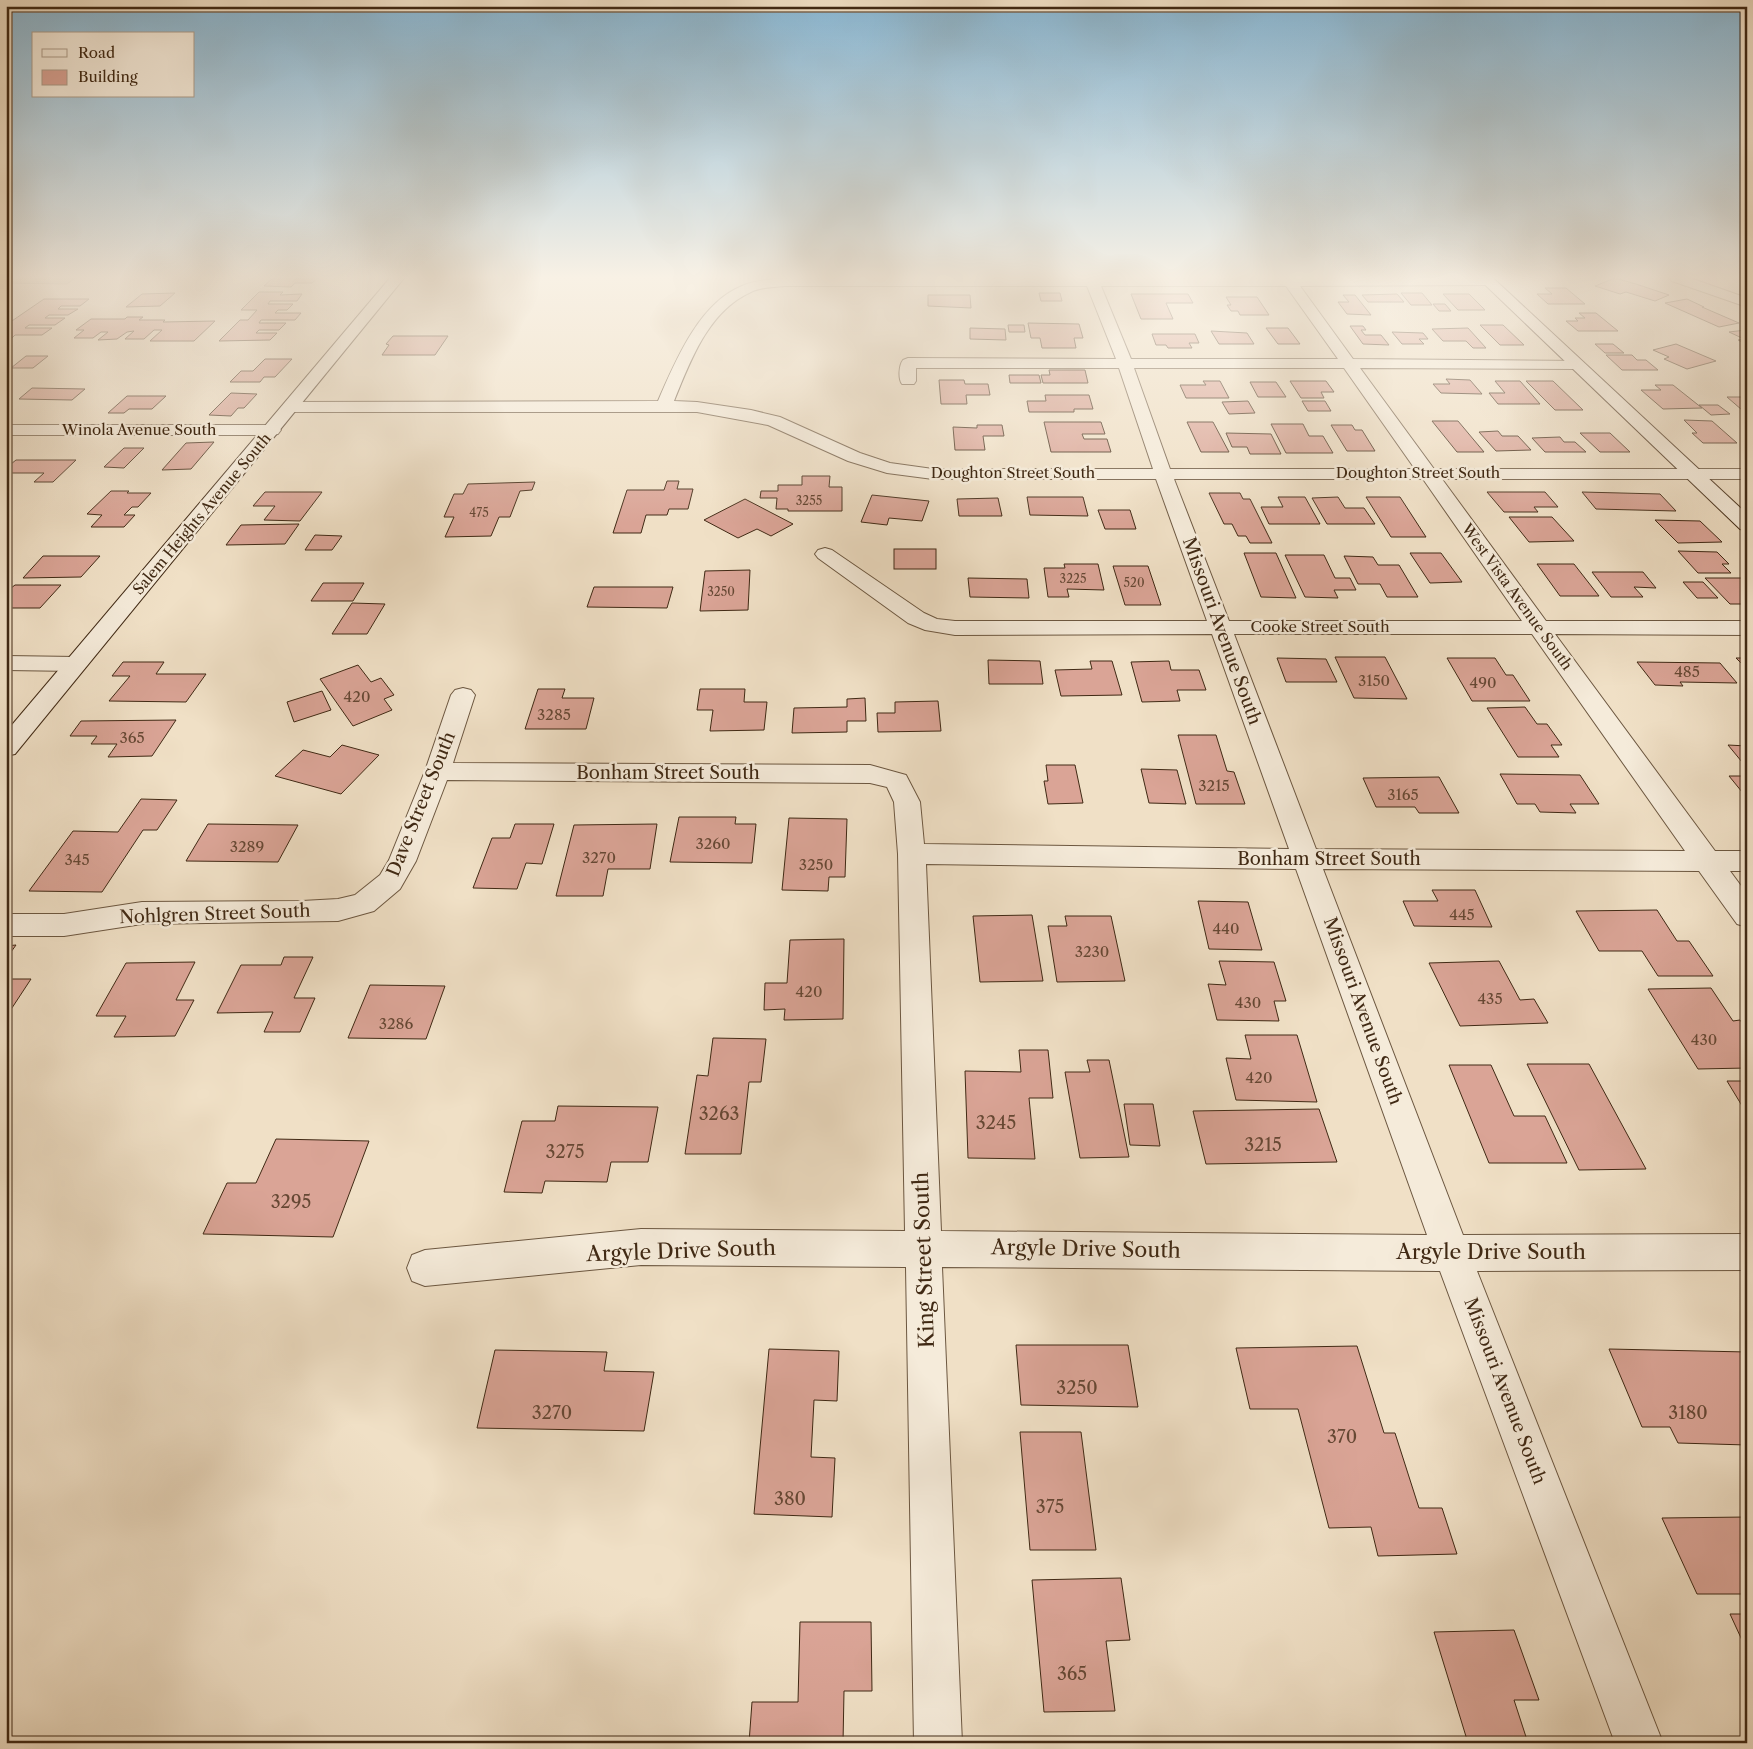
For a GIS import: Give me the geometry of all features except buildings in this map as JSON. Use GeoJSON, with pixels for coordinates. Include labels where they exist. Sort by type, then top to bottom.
{"type":"FeatureCollection","features":[{"type":"Feature","properties":{"kind":"street","name":"Salem Heights Avenue South"},"geometry":{"type":"LineString","coordinates":[[6,748],[330,360]]}},
{"type":"Feature","properties":{"kind":"street"},"geometry":{"type":"LineString","coordinates":[[664,406],[684,360]]}},
{"type":"Feature","properties":{"kind":"street"},"geometry":{"type":"LineString","coordinates":[[908,360],[908,381]]}},
{"type":"Feature","properties":{"kind":"street","name":"Missouri Avenue South"},"geometry":{"type":"LineString","coordinates":[[1123,360],[1163,473],[1452,1253],[1639,1743]]}},
{"type":"Feature","properties":{"kind":"street","name":"West Vista Avenue South"},"geometry":{"type":"LineString","coordinates":[[1346,360],[1747,916]]}},
{"type":"Feature","properties":{"kind":"street"},"geometry":{"type":"LineString","coordinates":[[1571,360],[1747,525]]}},
{"type":"Feature","properties":{"kind":"street"},"geometry":{"type":"LineString","coordinates":[[908,363],[1576,364]]}},
{"type":"Feature","properties":{"kind":"street","name":"Doughton Street South"},"geometry":{"type":"LineString","coordinates":[[291,407],[697,407],[751,415],[783,425],[868,462],[907,472],[933,474],[1747,474]]}},
{"type":"Feature","properties":{"kind":"street","name":"Winola Avenue South"},"geometry":{"type":"LineString","coordinates":[[6,430],[272,430]]}},
{"type":"Feature","properties":{"kind":"street","name":"Cooke Street South"},"geometry":{"type":"LineString","coordinates":[[825,554],[916,618],[933,625],[955,628],[1747,628]]}},
{"type":"Feature","properties":{"kind":"street"},"geometry":{"type":"LineString","coordinates":[[6,663],[76,664]]}},
{"type":"Feature","properties":{"kind":"street","name":"Dave Street South"},"geometry":{"type":"LineString","coordinates":[[364,904],[390,882],[402,861],[438,771],[463,695]]}},
{"type":"Feature","properties":{"kind":"street","name":"Bonham Street South"},"geometry":{"type":"LineString","coordinates":[[438,771],[870,774],[897,780]]}},
{"type":"Feature","properties":{"kind":"street","name":"King Street South"},"geometry":{"type":"LineString","coordinates":[[897,780],[907,802],[912,854],[938,1743]]}},
{"type":"Feature","properties":{"kind":"street","name":"Bonham Street South"},"geometry":{"type":"LineString","coordinates":[[912,854],[1306,859],[1747,861]]}},
{"type":"Feature","properties":{"kind":"street","name":"Nohlgren Street South"},"geometry":{"type":"LineString","coordinates":[[6,925],[64,925],[142,913],[338,910],[364,904]]}},
{"type":"Feature","properties":{"kind":"street","name":"Argyle Drive South"},"geometry":{"type":"LineString","coordinates":[[425,1268],[640,1248],[924,1248],[1452,1253],[1747,1252]]}}]}
